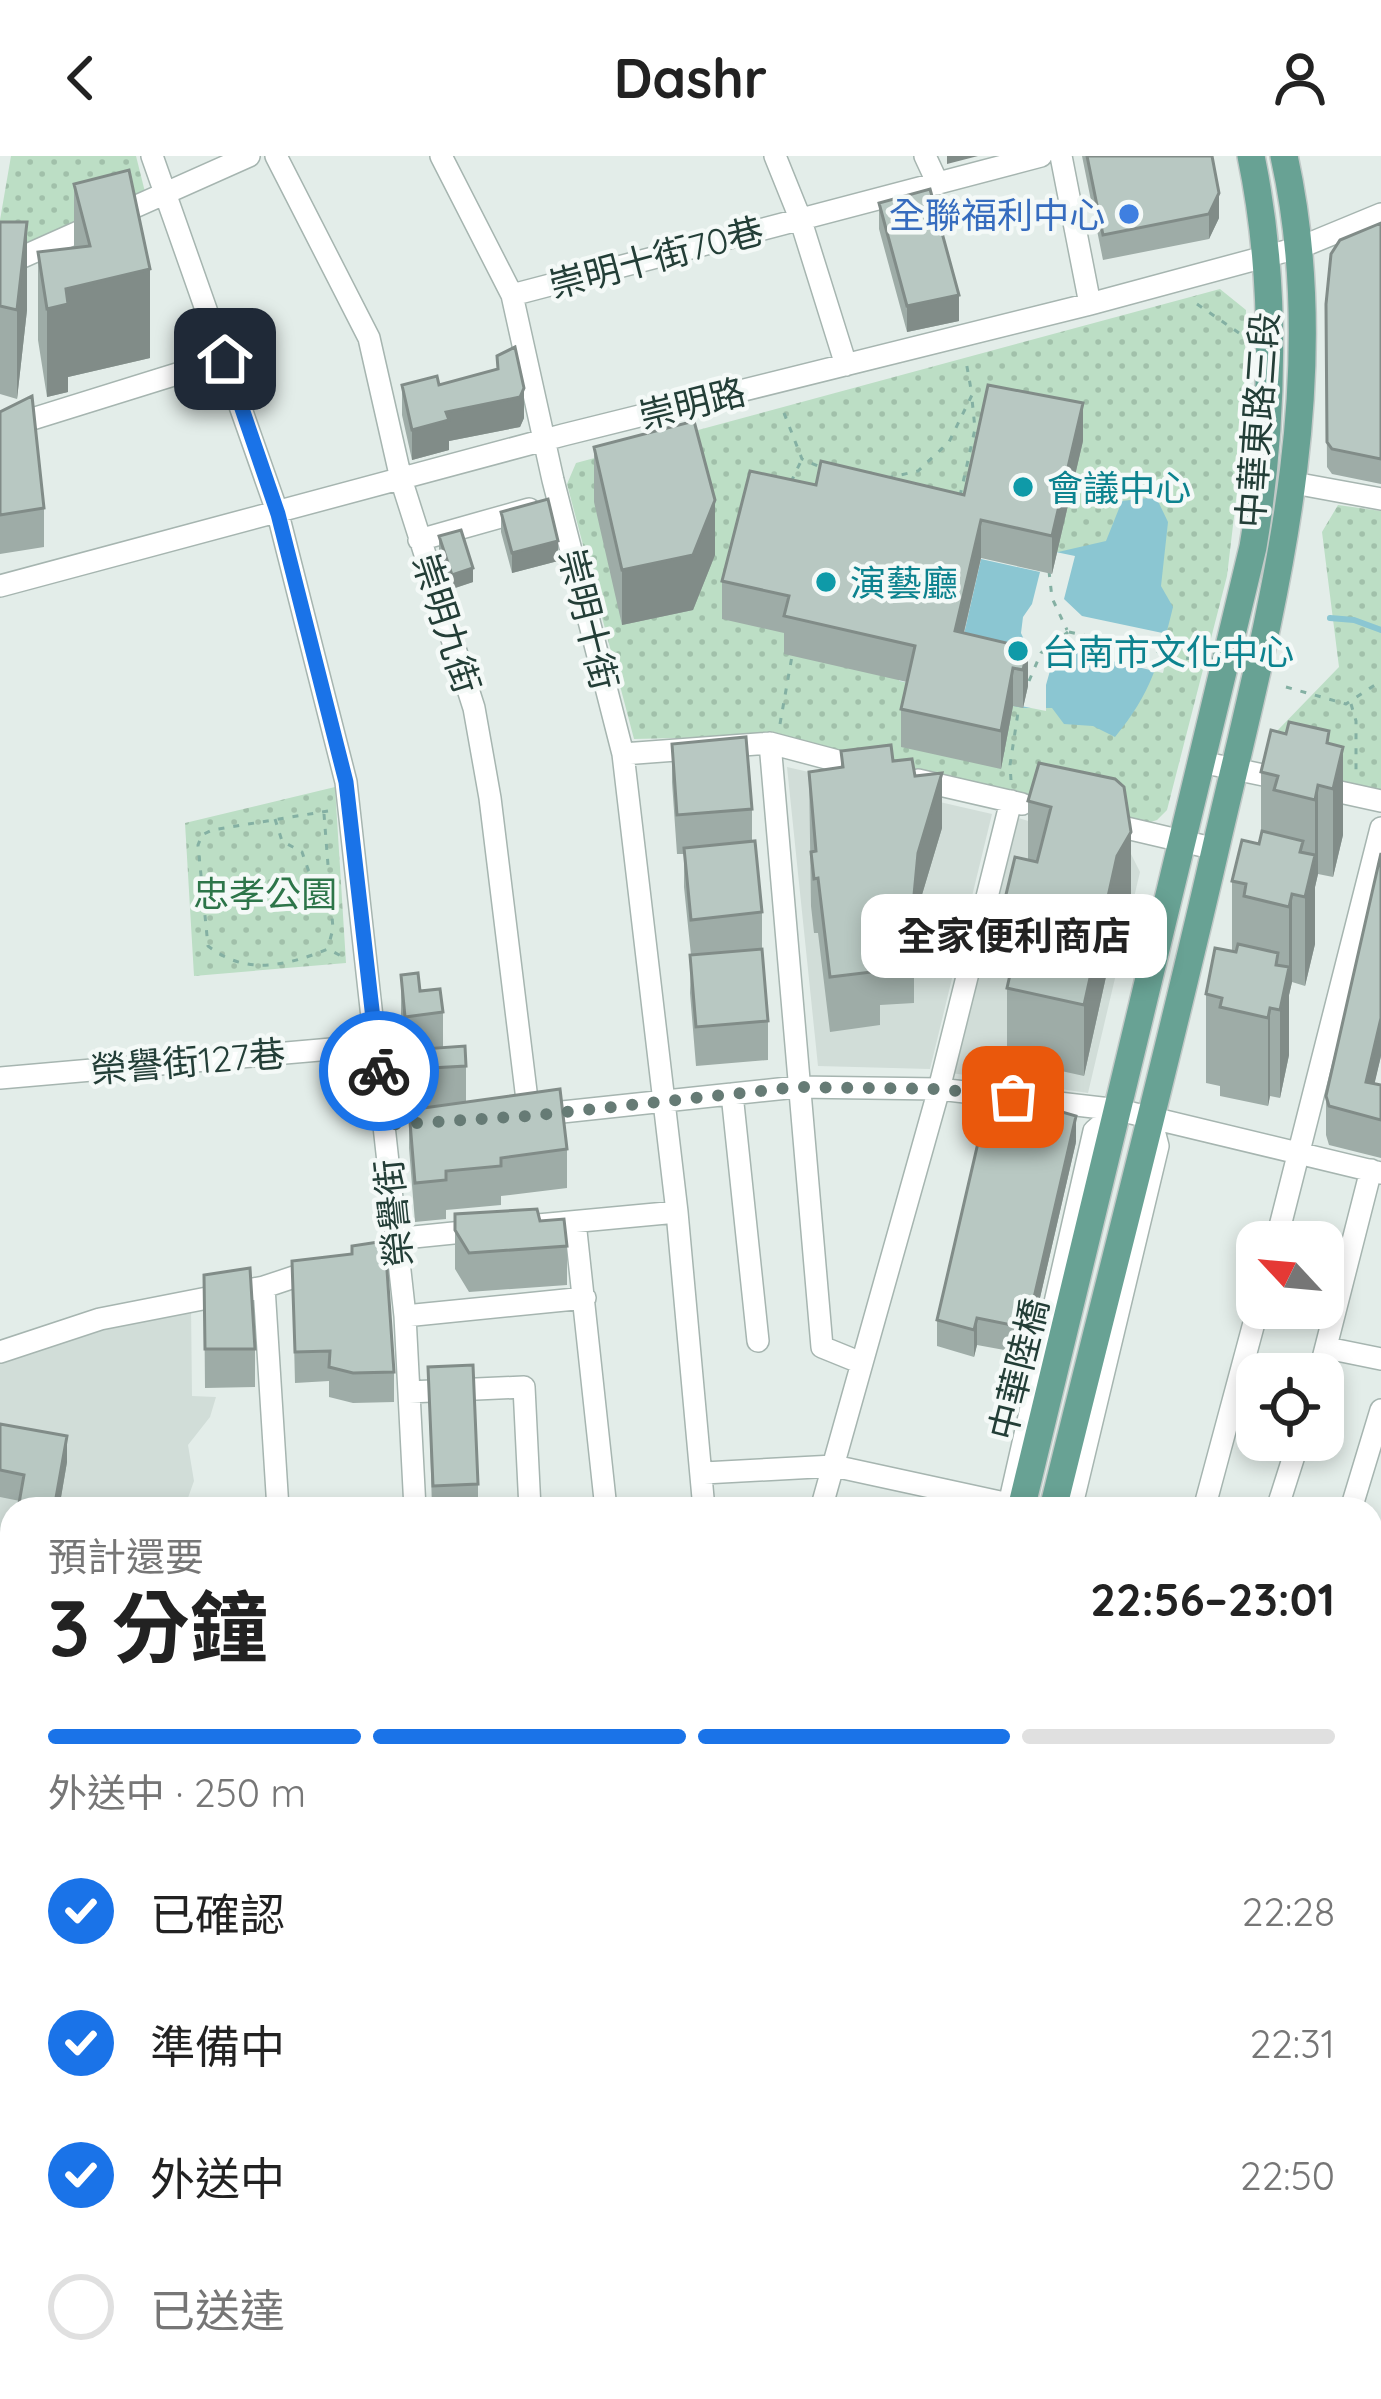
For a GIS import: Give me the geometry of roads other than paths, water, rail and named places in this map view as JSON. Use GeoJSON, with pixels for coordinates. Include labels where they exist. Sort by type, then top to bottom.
{"type":"FeatureCollection","features":[{"type":"Feature","properties":{"kind":"main road","name":"中華東路三段"},"geometry":{"type":"LineString","coordinates":[[1086,1246],[1263,484],[1266,256],[1251,156]]}},
{"type":"Feature","properties":{"kind":"main road","name":"中華東路三段"},"geometry":{"type":"LineString","coordinates":[[1118,1247],[1284,552],[1294,483],[1301,247],[1284,156]]}},
{"type":"Feature","properties":{"kind":"main road","name":"中華陸橋"},"geometry":{"type":"LineString","coordinates":[[1016,1497],[1086,1246]]}},
{"type":"Feature","properties":{"kind":"main road","name":"中華陸橋"},"geometry":{"type":"LineString","coordinates":[[1056,1497],[1118,1247]]}},
{"type":"Feature","properties":{"kind":"street","name":"榮譽街"},"geometry":{"type":"LineString","coordinates":[[152,156],[278,514],[323,680],[350,808],[377,1045],[395,1124],[394,1239],[405,1316],[414,1497]]}},
{"type":"Feature","properties":{"kind":"street"},"geometry":{"type":"LineString","coordinates":[[0,267],[248,156]]}},
{"type":"Feature","properties":{"kind":"street","name":"崇明九街"},"geometry":{"type":"LineString","coordinates":[[276,156],[369,338],[401,479],[474,708],[490,798],[518,1117],[664,1102]]}},
{"type":"Feature","properties":{"kind":"street","name":"崇明十街"},"geometry":{"type":"LineString","coordinates":[[441,156],[512,295],[623,754],[704,1497]]}},
{"type":"Feature","properties":{"kind":"street"},"geometry":{"type":"LineString","coordinates":[[775,156],[800,218],[846,365]]}},
{"type":"Feature","properties":{"kind":"street"},"geometry":{"type":"LineString","coordinates":[[925,156],[938,184]]}},
{"type":"Feature","properties":{"kind":"street","name":"崇明十街70巷"},"geometry":{"type":"LineString","coordinates":[[512,295],[1040,156]]}},
{"type":"Feature","properties":{"kind":"street"},"geometry":{"type":"LineString","coordinates":[[1061,156],[1090,304]]}},
{"type":"Feature","properties":{"kind":"street","name":"崇明路"},"geometry":{"type":"LineString","coordinates":[[0,586],[1090,304],[1301,247],[1381,214]]}},
{"type":"Feature","properties":{"kind":"street"},"geometry":{"type":"LineString","coordinates":[[0,429],[225,359]]}},
{"type":"Feature","properties":{"kind":"street"},"geometry":{"type":"LineString","coordinates":[[1294,483],[1381,500]]}},
{"type":"Feature","properties":{"kind":"street"},"geometry":{"type":"LineString","coordinates":[[419,540],[547,503],[560,506]]}},
{"type":"Feature","properties":{"kind":"street"},"geometry":{"type":"LineString","coordinates":[[774,737],[797,1087],[822,1347],[860,1362]]}},
{"type":"Feature","properties":{"kind":"street"},"geometry":{"type":"LineString","coordinates":[[623,754],[774,737],[1011,801],[1216,849]]}},
{"type":"Feature","properties":{"kind":"street"},"geometry":{"type":"LineString","coordinates":[[1201,761],[1381,801]]}},
{"type":"Feature","properties":{"kind":"street"},"geometry":{"type":"LineString","coordinates":[[825,1497],[939,1089],[1011,801]]}},
{"type":"Feature","properties":{"kind":"street"},"geometry":{"type":"LineString","coordinates":[[1282,1221],[1381,828]]}},
{"type":"Feature","properties":{"kind":"street","name":"榮譽街127巷"},"geometry":{"type":"LineString","coordinates":[[0,1078],[377,1045]]}},
{"type":"Feature","properties":{"kind":"street"},"geometry":{"type":"LineString","coordinates":[[664,1102],[797,1087],[939,1089],[1118,1110],[1376,1172],[1325,1353]]}},
{"type":"Feature","properties":{"kind":"street"},"geometry":{"type":"LineString","coordinates":[[732,1094],[758,1341]]}},
{"type":"Feature","properties":{"kind":"street"},"geometry":{"type":"LineString","coordinates":[[1015,1497],[1094,1131],[1118,1110]]}},
{"type":"Feature","properties":{"kind":"street"},"geometry":{"type":"LineString","coordinates":[[1074,1497],[1158,1146],[1150,1117]]}},
{"type":"Feature","properties":{"kind":"street"},"geometry":{"type":"LineString","coordinates":[[376,1255],[394,1239],[676,1212]]}},
{"type":"Feature","properties":{"kind":"street"},"geometry":{"type":"LineString","coordinates":[[575,1222],[604,1497]]}},
{"type":"Feature","properties":{"kind":"street"},"geometry":{"type":"LineString","coordinates":[[0,1352],[100,1319],[264,1287],[333,1265]]}},
{"type":"Feature","properties":{"kind":"street"},"geometry":{"type":"LineString","coordinates":[[264,1287],[277,1497]]}},
{"type":"Feature","properties":{"kind":"street"},"geometry":{"type":"LineString","coordinates":[[405,1316],[585,1298]]}},
{"type":"Feature","properties":{"kind":"street"},"geometry":{"type":"LineString","coordinates":[[1207,1497],[1252,1329]]}},
{"type":"Feature","properties":{"kind":"street"},"geometry":{"type":"LineString","coordinates":[[1327,1348],[1381,1359]]}},
{"type":"Feature","properties":{"kind":"street"},"geometry":{"type":"LineString","coordinates":[[409,1392],[524,1387],[529,1497]]}},
{"type":"Feature","properties":{"kind":"street"},"geometry":{"type":"LineString","coordinates":[[1355,1497],[1381,1410]]}},
{"type":"Feature","properties":{"kind":"street"},"geometry":{"type":"LineString","coordinates":[[1281,1497],[1292,1461]]}},
{"type":"Feature","properties":{"kind":"street"},"geometry":{"type":"LineString","coordinates":[[704,1473],[834,1466],[966,1497]]}},
{"type":"Feature","properties":{"kind":"water"},"geometry":{"type":"Polygon","coordinates":[[[1156,497],[1168,522],[1161,586],[1173,607],[1153,676],[1115,737],[1093,726],[1064,724],[1052,708],[1023,708],[899,681],[964,533],[1058,552],[1106,541],[1122,501],[1156,497]]]}},
{"type":"Feature","properties":{"kind":"waterway"},"geometry":{"type":"LineString","coordinates":[[1330,618],[1381,630]]}},
{"type":"Feature","properties":{"kind":"place","name":"全聯福利中心"},"geometry":{"type":"Point","coordinates":[1129,214]}},
{"type":"Feature","properties":{"kind":"place","name":"會議中心"},"geometry":{"type":"Point","coordinates":[1023,487]}},
{"type":"Feature","properties":{"kind":"place","name":"演藝廳"},"geometry":{"type":"Point","coordinates":[826,582]}},
{"type":"Feature","properties":{"kind":"place","name":"台南市文化中心"},"geometry":{"type":"Point","coordinates":[1018,651]}},
{"type":"Feature","properties":{"kind":"place","name":"全家便利商店"},"geometry":{"type":"Point","coordinates":[1013,1097]}},
{"type":"Feature","properties":{"kind":"park label","name":"忠孝公園"},"geometry":{"type":"Point","coordinates":[265,893]}}]}
